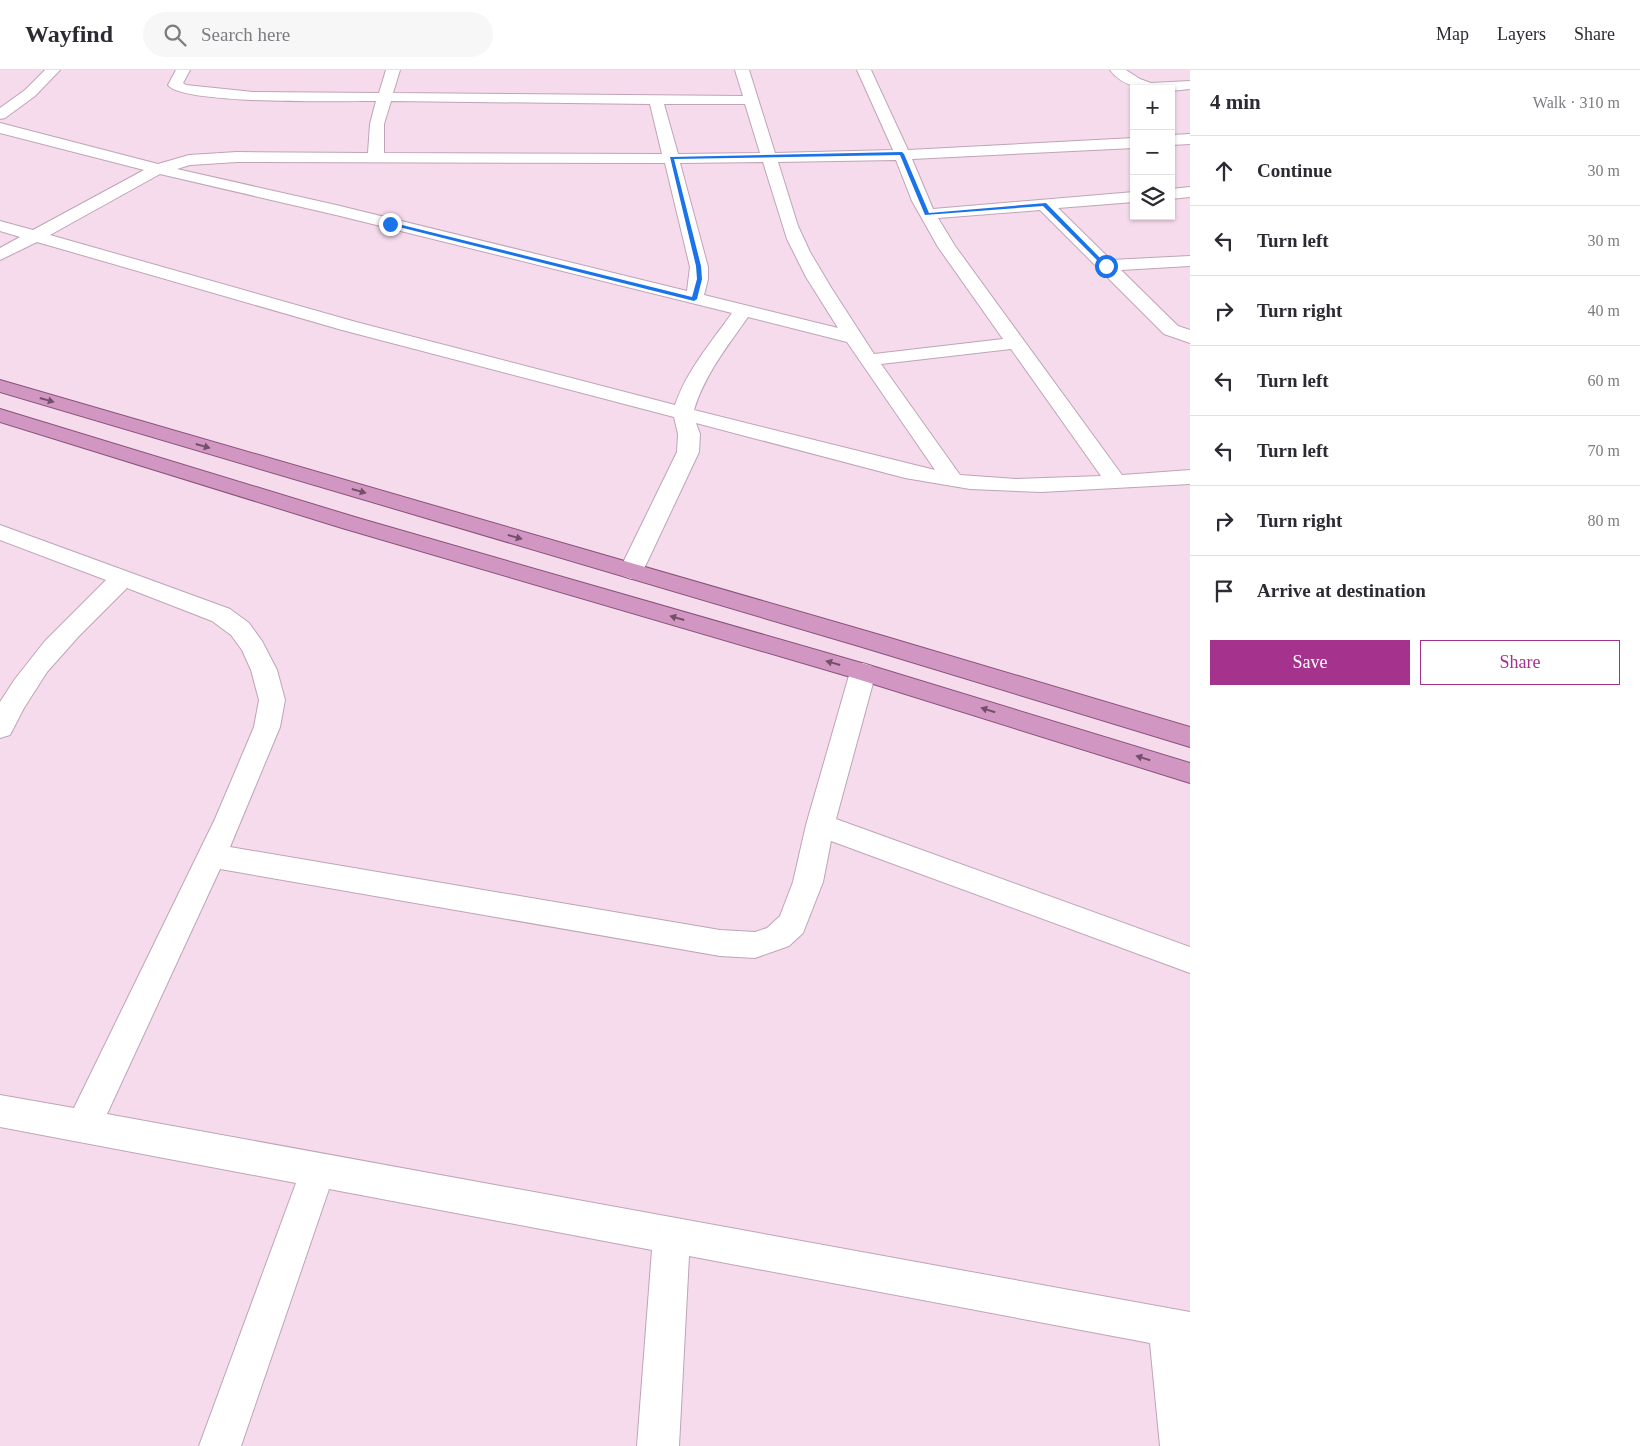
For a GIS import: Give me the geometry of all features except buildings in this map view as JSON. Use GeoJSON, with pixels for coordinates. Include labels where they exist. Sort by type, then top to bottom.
{"type":"FeatureCollection","features":[{"type":"Feature","properties":{"kind":"highway"},"geometry":{"type":"LineString","coordinates":[[0,386],[881,644],[1190,737]]}},
{"type":"Feature","properties":{"kind":"highway"},"geometry":{"type":"LineString","coordinates":[[0,415],[350,523],[863,672],[1190,773]]}},
{"type":"Feature","properties":{"kind":"street"},"geometry":{"type":"LineString","coordinates":[[0,115],[30,93],[53,70]]}},
{"type":"Feature","properties":{"kind":"street"},"geometry":{"type":"LineString","coordinates":[[183,70],[175,85],[183,89],[253,96],[751,100]]}},
{"type":"Feature","properties":{"kind":"street"},"geometry":{"type":"LineString","coordinates":[[376,158],[376,124],[393,70]]}},
{"type":"Feature","properties":{"kind":"street"},"geometry":{"type":"LineString","coordinates":[[742,70],[790,226],[798,246],[814,275],[905,416],[954,480]]}},
{"type":"Feature","properties":{"kind":"street"},"geometry":{"type":"LineString","coordinates":[[864,70],[927,214],[947,247],[1115,481]]}},
{"type":"Feature","properties":{"kind":"street"},"geometry":{"type":"LineString","coordinates":[[1117,70],[1137,84],[1151,88],[1190,85]]}},
{"type":"Feature","properties":{"kind":"street"},"geometry":{"type":"LineString","coordinates":[[656,99],[699,266],[699,279],[694,299]]}},
{"type":"Feature","properties":{"kind":"street"},"geometry":{"type":"LineString","coordinates":[[0,128],[158,169],[336,210],[854,338]]}},
{"type":"Feature","properties":{"kind":"street"},"geometry":{"type":"LineString","coordinates":[[1175,140],[1190,139]]}},
{"type":"Feature","properties":{"kind":"street"},"geometry":{"type":"LineString","coordinates":[[0,255],[158,169],[189,160],[208,158],[769,157],[983,153],[1130,143]]}},
{"type":"Feature","properties":{"kind":"street"},"geometry":{"type":"LineString","coordinates":[[1175,194],[1190,192]]}},
{"type":"Feature","properties":{"kind":"street"},"geometry":{"type":"LineString","coordinates":[[927,214],[1130,197]]}},
{"type":"Feature","properties":{"kind":"street"},"geometry":{"type":"LineString","coordinates":[[1044,204],[1170,330],[1190,337]]}},
{"type":"Feature","properties":{"kind":"street"},"geometry":{"type":"LineString","coordinates":[[0,226],[349,326],[905,471],[993,485],[1046,485],[1190,478]]}},
{"type":"Feature","properties":{"kind":"street"},"geometry":{"type":"LineString","coordinates":[[1106,266],[1190,260]]}},
{"type":"Feature","properties":{"kind":"street"},"geometry":{"type":"LineString","coordinates":[[631,571],[688,452],[689,434],[682,412],[700,371],[743,311]]}},
{"type":"Feature","properties":{"kind":"street"},"geometry":{"type":"LineString","coordinates":[[869,360],[1015,343]]}},
{"type":"Feature","properties":{"kind":"street"},"geometry":{"type":"LineString","coordinates":[[0,532],[222,615],[240,629],[253,647],[264,670],[272,700],[267,727],[230,819],[83,1127]]}},
{"type":"Feature","properties":{"kind":"street"},"geometry":{"type":"LineString","coordinates":[[0,728],[10,705],[45,655],[122,578]]}},
{"type":"Feature","properties":{"kind":"street"},"geometry":{"type":"LineString","coordinates":[[212,856],[720,943],[755,945],[778,937],[792,924],[808,882],[820,825],[863,672]]}},
{"type":"Feature","properties":{"kind":"street"},"geometry":{"type":"LineString","coordinates":[[820,825],[1190,960]]}},
{"type":"Feature","properties":{"kind":"street"},"geometry":{"type":"LineString","coordinates":[[0,1111],[1179,1329],[1181,1446]]}},
{"type":"Feature","properties":{"kind":"street"},"geometry":{"type":"LineString","coordinates":[[220,1446],[318,1170]]}},
{"type":"Feature","properties":{"kind":"street"},"geometry":{"type":"LineString","coordinates":[[658,1446],[672,1235]]}},
{"type":"Feature","properties":{"kind":"route"},"geometry":{"type":"LineString","coordinates":[[390,224],[694,299],[699,279],[699,266],[671,158],[902,154],[927,214],[1044,204],[1106,266]]}}]}
